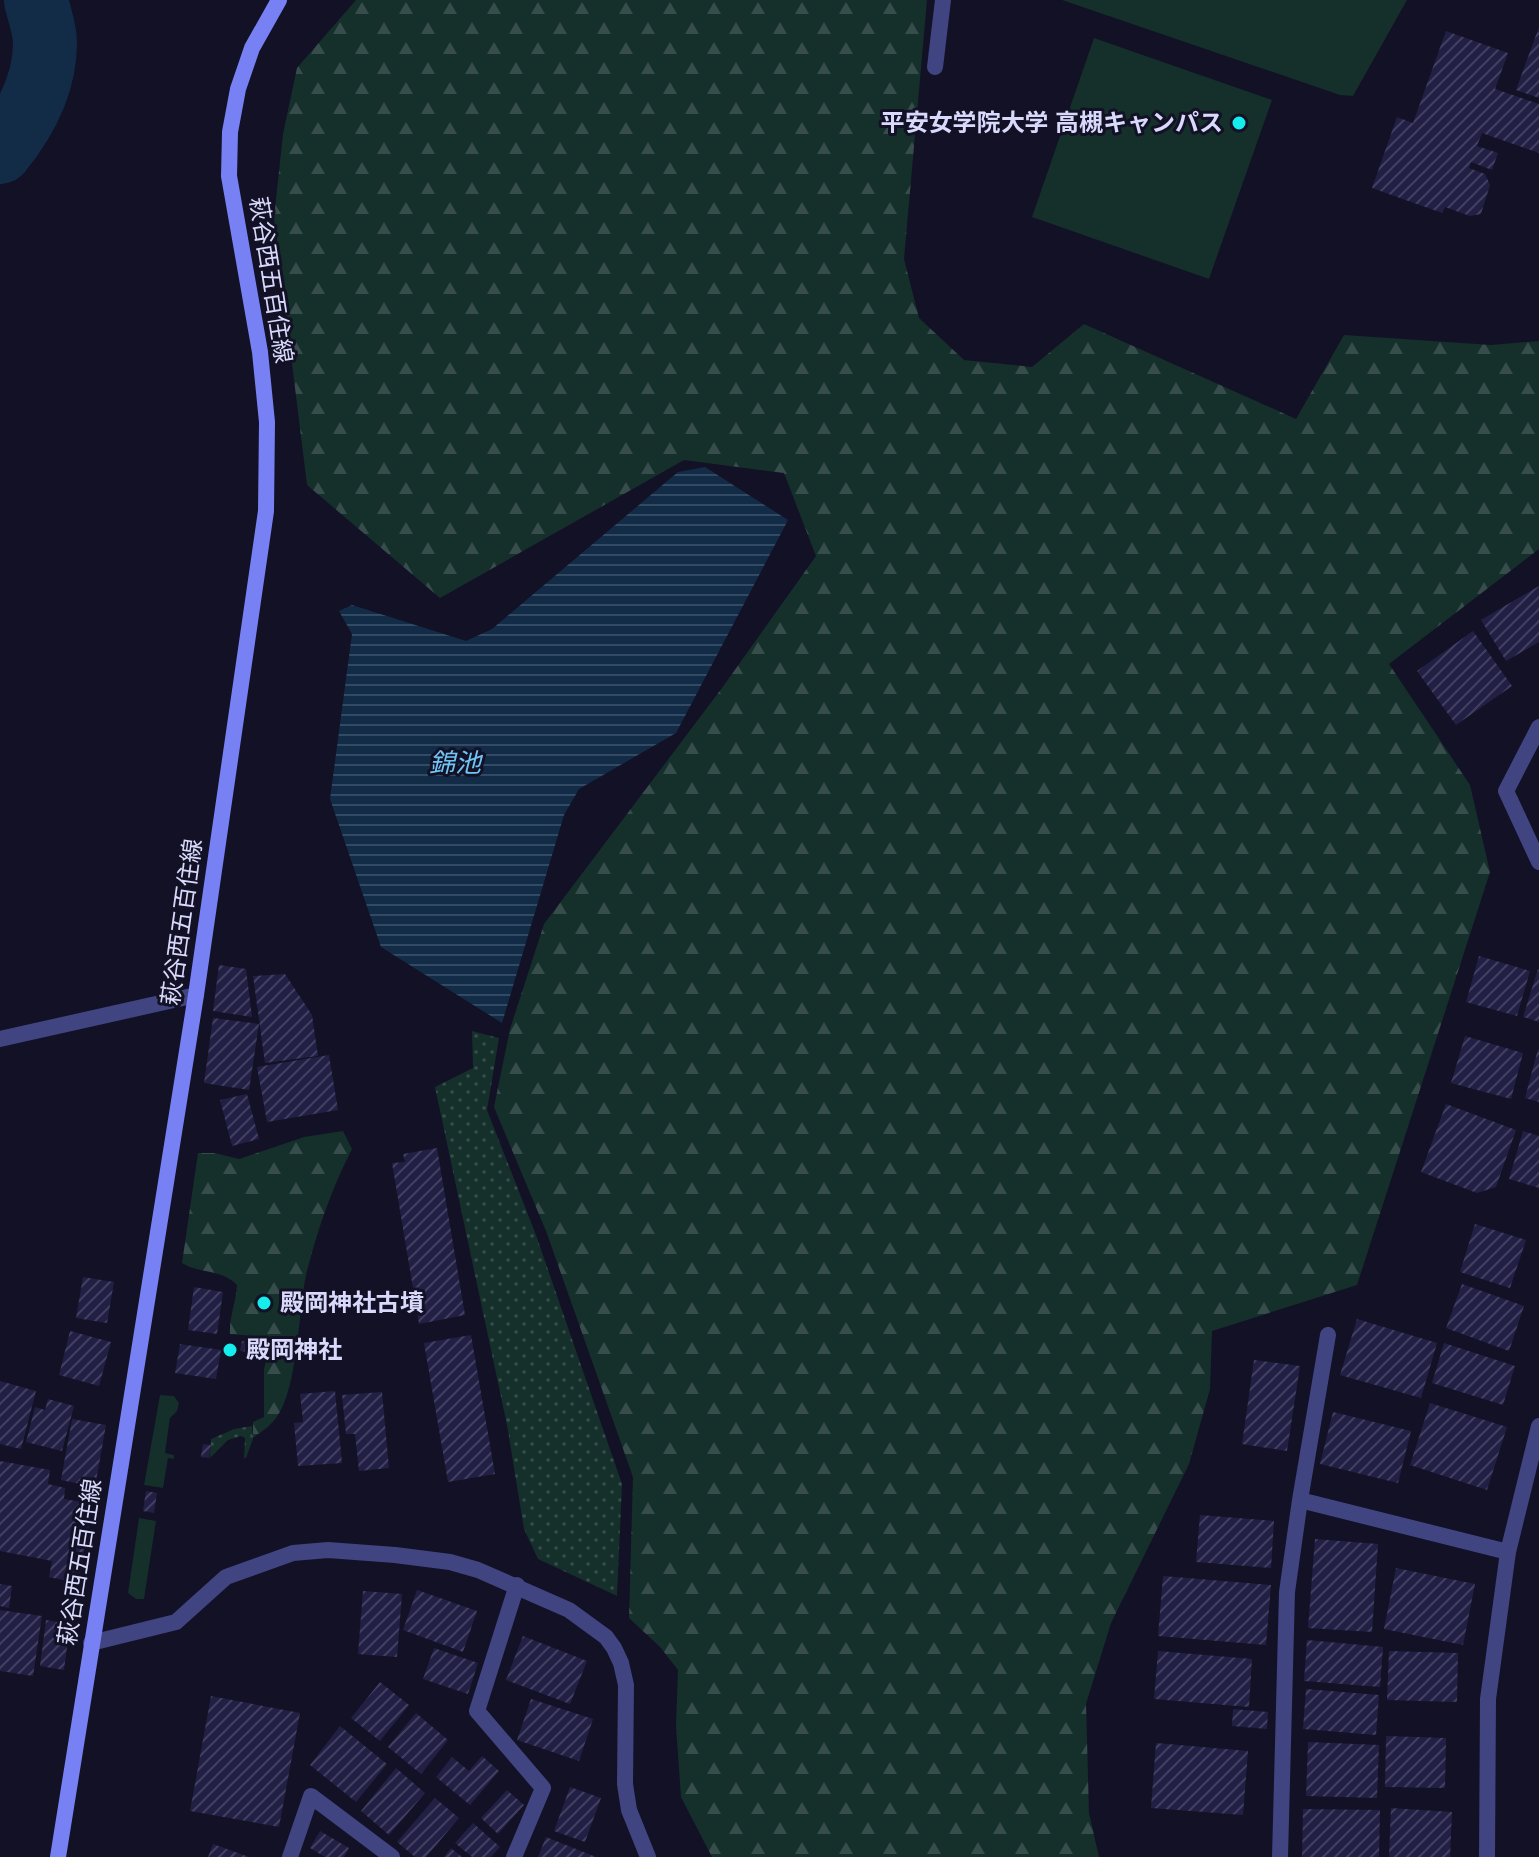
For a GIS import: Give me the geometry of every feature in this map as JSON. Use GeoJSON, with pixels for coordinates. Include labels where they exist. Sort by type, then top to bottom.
{"type":"FeatureCollection","features":[{"type":"Feature","properties":{"kind":"main road","name":"萩谷西五百住線"},"geometry":{"type":"LineString","coordinates":[[58,1857],[196,995],[266,511],[267,422],[260,352],[229,176],[230,132],[238,89],[252,48],[279,0]]}},
{"type":"Feature","properties":{"kind":"street"},"geometry":{"type":"LineString","coordinates":[[935,67],[943,0]]}},
{"type":"Feature","properties":{"kind":"street"},"geometry":{"type":"LineString","coordinates":[[1539,727],[1506,791],[1539,862]]}},
{"type":"Feature","properties":{"kind":"street"},"geometry":{"type":"LineString","coordinates":[[0,1039],[196,995]]}},
{"type":"Feature","properties":{"kind":"street"},"geometry":{"type":"LineString","coordinates":[[1280,1857],[1287,1592],[1328,1335]]}},
{"type":"Feature","properties":{"kind":"street"},"geometry":{"type":"LineString","coordinates":[[1487,1857],[1488,1699],[1508,1552],[1539,1426]]}},
{"type":"Feature","properties":{"kind":"street"},"geometry":{"type":"LineString","coordinates":[[1300,1500],[1508,1552]]}},
{"type":"Feature","properties":{"kind":"street"},"geometry":{"type":"LineString","coordinates":[[91,1643],[176,1622],[226,1577],[293,1553],[341,1551],[450,1562],[517,1585],[588,1622],[606,1637],[621,1663],[626,1685],[625,1784],[633,1826],[648,1857]]}},
{"type":"Feature","properties":{"kind":"street"},"geometry":{"type":"LineString","coordinates":[[514,1857],[543,1788],[477,1711],[517,1585]]}},
{"type":"Feature","properties":{"kind":"street"},"geometry":{"type":"LineString","coordinates":[[290,1857],[311,1796],[392,1857]]}},
{"type":"Feature","properties":{"kind":"green space"},"geometry":{"type":"Polygon","coordinates":[[[356,0],[927,0],[904,259],[919,318],[964,360],[1032,367],[1084,324],[1296,419],[1344,335],[1491,345],[1539,341],[1539,549],[1389,664],[1470,785],[1490,872],[1357,1285],[1212,1331],[1210,1389],[1189,1464],[1111,1623],[1086,1704],[1089,1813],[1099,1857],[712,1857],[681,1797],[676,1725],[678,1670],[660,1647],[629,1618],[633,1477],[546,1231],[494,1107],[510,1029],[544,924],[722,688],[816,556],[784,473],[684,460],[440,598],[307,485],[274,218],[283,134],[297,68],[356,0]]]}},
{"type":"Feature","properties":{"kind":"green space"},"geometry":{"type":"Polygon","coordinates":[[[1062,0],[1407,0],[1353,96],[1340,95],[1062,0]]]}},
{"type":"Feature","properties":{"kind":"green space"},"geometry":{"type":"Polygon","coordinates":[[[1094,38],[1272,100],[1209,279],[1032,217],[1094,38]]]}},
{"type":"Feature","properties":{"kind":"green space"},"geometry":{"type":"Polygon","coordinates":[[[472,1031],[499,1038],[487,1110],[536,1235],[622,1484],[617,1596],[538,1559],[524,1529],[507,1425],[435,1087],[473,1068],[472,1031]]]}},
{"type":"Feature","properties":{"kind":"green space"},"geometry":{"type":"Polygon","coordinates":[[[343,1131],[352,1149],[331,1195],[310,1259],[289,1389],[276,1418],[253,1438],[253,1422],[264,1417],[264,1369],[270,1345],[264,1337],[230,1334],[237,1285],[225,1276],[182,1263],[198,1153],[215,1153],[239,1159],[304,1137],[343,1131]]]}},
{"type":"Feature","properties":{"kind":"green space"},"geometry":{"type":"Polygon","coordinates":[[[160,1395],[174,1396],[179,1403],[177,1411],[170,1418],[165,1453],[174,1455],[174,1459],[168,1458],[163,1488],[144,1485],[160,1395]]]}},
{"type":"Feature","properties":{"kind":"green space"},"geometry":{"type":"Polygon","coordinates":[[[252,1426],[253,1439],[246,1458],[245,1438],[241,1436],[228,1440],[210,1458],[211,1439],[234,1429],[252,1426]]]}},
{"type":"Feature","properties":{"kind":"green space"},"geometry":{"type":"Polygon","coordinates":[[[139,1518],[156,1521],[144,1599],[136,1599],[128,1593],[139,1518]]]}},
{"type":"Feature","properties":{"kind":"water","name":"錦池"},"geometry":{"type":"Polygon","coordinates":[[[705,467],[788,520],[676,733],[579,789],[564,815],[502,1023],[381,947],[330,799],[352,634],[339,611],[352,605],[466,641],[492,629],[678,472],[705,467]]]}},
{"type":"Feature","properties":{"kind":"building"},"geometry":{"type":"Polygon","coordinates":[[[1539,27],[1539,98],[1516,90],[1539,27]]]}},
{"type":"Feature","properties":{"kind":"building"},"geometry":{"type":"Polygon","coordinates":[[[1446,31],[1508,53],[1495,89],[1539,104],[1539,153],[1482,133],[1477,146],[1498,153],[1492,170],[1471,162],[1469,168],[1485,174],[1490,185],[1481,214],[1470,216],[1445,207],[1442,213],[1372,188],[1397,117],[1413,123],[1446,31]]]}},
{"type":"Feature","properties":{"kind":"building"},"geometry":{"type":"Polygon","coordinates":[[[1539,586],[1539,642],[1506,661],[1481,620],[1539,586]]]}},
{"type":"Feature","properties":{"kind":"building"},"geometry":{"type":"Polygon","coordinates":[[[1473,631],[1512,686],[1456,725],[1417,671],[1473,631]]]}},
{"type":"Feature","properties":{"kind":"building"},"geometry":{"type":"Polygon","coordinates":[[[1479,956],[1530,971],[1517,1016],[1466,1002],[1479,956]]]}},
{"type":"Feature","properties":{"kind":"building"},"geometry":{"type":"Polygon","coordinates":[[[219,965],[246,969],[252,1017],[213,1011],[219,965]]]}},
{"type":"Feature","properties":{"kind":"building"},"geometry":{"type":"Polygon","coordinates":[[[1539,970],[1539,1022],[1523,1017],[1539,970]]]}},
{"type":"Feature","properties":{"kind":"building"},"geometry":{"type":"Polygon","coordinates":[[[285,974],[312,1015],[318,1056],[265,1063],[253,976],[285,974]]]}},
{"type":"Feature","properties":{"kind":"building"},"geometry":{"type":"Polygon","coordinates":[[[213,1018],[259,1024],[249,1090],[204,1083],[213,1018]]]}},
{"type":"Feature","properties":{"kind":"building"},"geometry":{"type":"Polygon","coordinates":[[[1465,1036],[1523,1053],[1511,1099],[1451,1083],[1465,1036]]]}},
{"type":"Feature","properties":{"kind":"building"},"geometry":{"type":"Polygon","coordinates":[[[1539,1049],[1539,1102],[1525,1098],[1539,1049]]]}},
{"type":"Feature","properties":{"kind":"building"},"geometry":{"type":"Polygon","coordinates":[[[329,1055],[338,1110],[267,1122],[257,1067],[329,1055]]]}},
{"type":"Feature","properties":{"kind":"building"},"geometry":{"type":"Polygon","coordinates":[[[247,1094],[259,1139],[232,1146],[220,1100],[247,1094]]]}},
{"type":"Feature","properties":{"kind":"building"},"geometry":{"type":"Polygon","coordinates":[[[1446,1104],[1516,1130],[1496,1187],[1477,1193],[1421,1172],[1446,1104]]]}},
{"type":"Feature","properties":{"kind":"building"},"geometry":{"type":"Polygon","coordinates":[[[1523,1131],[1539,1136],[1539,1188],[1509,1179],[1523,1131]]]}},
{"type":"Feature","properties":{"kind":"building"},"geometry":{"type":"Polygon","coordinates":[[[437,1148],[465,1315],[419,1324],[392,1163],[405,1162],[403,1154],[437,1148]]]}},
{"type":"Feature","properties":{"kind":"building"},"geometry":{"type":"Polygon","coordinates":[[[1475,1224],[1526,1240],[1510,1288],[1460,1272],[1475,1224]]]}},
{"type":"Feature","properties":{"kind":"building"},"geometry":{"type":"Polygon","coordinates":[[[83,1277],[114,1282],[107,1323],[76,1318],[83,1277]]]}},
{"type":"Feature","properties":{"kind":"building"},"geometry":{"type":"Polygon","coordinates":[[[1462,1284],[1524,1306],[1509,1351],[1446,1328],[1462,1284]]]}},
{"type":"Feature","properties":{"kind":"building"},"geometry":{"type":"Polygon","coordinates":[[[194,1287],[223,1292],[217,1334],[188,1330],[194,1287]]]}},
{"type":"Feature","properties":{"kind":"building"},"geometry":{"type":"Polygon","coordinates":[[[1357,1319],[1437,1343],[1421,1398],[1340,1375],[1357,1319]]]}},
{"type":"Feature","properties":{"kind":"building"},"geometry":{"type":"Polygon","coordinates":[[[70,1331],[111,1342],[99,1386],[59,1375],[70,1331]]]}},
{"type":"Feature","properties":{"kind":"building"},"geometry":{"type":"Polygon","coordinates":[[[471,1335],[495,1474],[448,1482],[424,1343],[471,1335]]]}},
{"type":"Feature","properties":{"kind":"building"},"geometry":{"type":"Polygon","coordinates":[[[242,1341],[257,1343],[255,1353],[240,1351],[242,1341]]]}},
{"type":"Feature","properties":{"kind":"building"},"geometry":{"type":"Polygon","coordinates":[[[1444,1343],[1515,1366],[1503,1405],[1432,1383],[1444,1343]]]}},
{"type":"Feature","properties":{"kind":"building"},"geometry":{"type":"Polygon","coordinates":[[[180,1344],[221,1350],[216,1379],[175,1373],[180,1344]]]}},
{"type":"Feature","properties":{"kind":"building"},"geometry":{"type":"Polygon","coordinates":[[[1254,1360],[1300,1366],[1287,1451],[1242,1444],[1254,1360]]]}},
{"type":"Feature","properties":{"kind":"building"},"geometry":{"type":"Polygon","coordinates":[[[0,1381],[36,1391],[21,1449],[0,1444],[0,1381]]]}},
{"type":"Feature","properties":{"kind":"building"},"geometry":{"type":"Polygon","coordinates":[[[335,1391],[342,1463],[298,1466],[294,1423],[303,1422],[300,1394],[335,1391]]]}},
{"type":"Feature","properties":{"kind":"building"},"geometry":{"type":"Polygon","coordinates":[[[382,1392],[389,1468],[359,1471],[355,1434],[346,1434],[342,1395],[382,1392]]]}},
{"type":"Feature","properties":{"kind":"building"},"geometry":{"type":"Polygon","coordinates":[[[48,1399],[74,1406],[62,1451],[26,1442],[35,1407],[45,1410],[48,1399]]]}},
{"type":"Feature","properties":{"kind":"building"},"geometry":{"type":"Polygon","coordinates":[[[1430,1403],[1507,1427],[1487,1490],[1410,1465],[1430,1403]]]}},
{"type":"Feature","properties":{"kind":"building"},"geometry":{"type":"Polygon","coordinates":[[[1333,1412],[1411,1431],[1398,1483],[1320,1464],[1333,1412]]]}},
{"type":"Feature","properties":{"kind":"building"},"geometry":{"type":"Polygon","coordinates":[[[72,1419],[106,1425],[95,1487],[61,1480],[72,1419]]]}},
{"type":"Feature","properties":{"kind":"building"},"geometry":{"type":"Polygon","coordinates":[[[203,1444],[211,1445],[209,1458],[201,1457],[203,1444]]]}},
{"type":"Feature","properties":{"kind":"building"},"geometry":{"type":"Polygon","coordinates":[[[0,1461],[50,1470],[48,1484],[65,1488],[64,1499],[93,1504],[78,1583],[49,1577],[52,1561],[0,1551],[0,1461]]]}},
{"type":"Feature","properties":{"kind":"building"},"geometry":{"type":"Polygon","coordinates":[[[146,1491],[157,1493],[154,1513],[143,1511],[146,1491]]]}},
{"type":"Feature","properties":{"kind":"building"},"geometry":{"type":"Polygon","coordinates":[[[1200,1515],[1274,1521],[1271,1568],[1196,1562],[1200,1515]]]}},
{"type":"Feature","properties":{"kind":"building"},"geometry":{"type":"Polygon","coordinates":[[[1315,1539],[1378,1544],[1372,1632],[1308,1628],[1315,1539]]]}},
{"type":"Feature","properties":{"kind":"building"},"geometry":{"type":"Polygon","coordinates":[[[1396,1568],[1475,1584],[1463,1645],[1384,1629],[1396,1568]]]}},
{"type":"Feature","properties":{"kind":"building"},"geometry":{"type":"Polygon","coordinates":[[[1163,1576],[1271,1585],[1266,1645],[1158,1636],[1163,1576]]]}},
{"type":"Feature","properties":{"kind":"building"},"geometry":{"type":"Polygon","coordinates":[[[0,1584],[12,1586],[9,1608],[0,1606],[0,1584]]]}},
{"type":"Feature","properties":{"kind":"building"},"geometry":{"type":"Polygon","coordinates":[[[417,1590],[477,1611],[463,1652],[403,1630],[417,1590]]]}},
{"type":"Feature","properties":{"kind":"building"},"geometry":{"type":"Polygon","coordinates":[[[363,1591],[402,1594],[397,1657],[358,1654],[363,1591]]]}},
{"type":"Feature","properties":{"kind":"building"},"geometry":{"type":"Polygon","coordinates":[[[0,1610],[42,1616],[33,1676],[0,1671],[0,1610]]]}},
{"type":"Feature","properties":{"kind":"building"},"geometry":{"type":"Polygon","coordinates":[[[46,1620],[70,1624],[64,1670],[40,1666],[46,1620]]]}},
{"type":"Feature","properties":{"kind":"building"},"geometry":{"type":"Polygon","coordinates":[[[523,1636],[587,1661],[570,1704],[506,1680],[523,1636]]]}},
{"type":"Feature","properties":{"kind":"building"},"geometry":{"type":"Polygon","coordinates":[[[1307,1640],[1383,1647],[1380,1687],[1304,1681],[1307,1640]]]}},
{"type":"Feature","properties":{"kind":"building"},"geometry":{"type":"Polygon","coordinates":[[[434,1648],[478,1663],[468,1694],[423,1679],[434,1648]]]}},
{"type":"Feature","properties":{"kind":"building"},"geometry":{"type":"Polygon","coordinates":[[[1158,1651],[1252,1659],[1249,1707],[1154,1699],[1158,1651]]]}},
{"type":"Feature","properties":{"kind":"building"},"geometry":{"type":"Polygon","coordinates":[[[1389,1651],[1458,1653],[1457,1702],[1387,1700],[1389,1651]]]}},
{"type":"Feature","properties":{"kind":"building"},"geometry":{"type":"Polygon","coordinates":[[[380,1682],[409,1705],[380,1741],[351,1718],[380,1682]]]}},
{"type":"Feature","properties":{"kind":"building"},"geometry":{"type":"Polygon","coordinates":[[[1306,1689],[1379,1695],[1376,1735],[1303,1729],[1306,1689]]]}},
{"type":"Feature","properties":{"kind":"building"},"geometry":{"type":"Polygon","coordinates":[[[211,1696],[300,1713],[279,1827],[190,1811],[211,1696]]]}},
{"type":"Feature","properties":{"kind":"building"},"geometry":{"type":"Polygon","coordinates":[[[531,1699],[593,1719],[579,1761],[517,1740],[531,1699]]]}},
{"type":"Feature","properties":{"kind":"building"},"geometry":{"type":"Polygon","coordinates":[[[1233,1709],[1268,1712],[1267,1729],[1232,1726],[1233,1709]]]}},
{"type":"Feature","properties":{"kind":"building"},"geometry":{"type":"Polygon","coordinates":[[[416,1713],[448,1740],[421,1774],[388,1747],[416,1713]]]}},
{"type":"Feature","properties":{"kind":"building"},"geometry":{"type":"Polygon","coordinates":[[[340,1726],[387,1764],[356,1802],[310,1765],[340,1726]]]}},
{"type":"Feature","properties":{"kind":"building"},"geometry":{"type":"Polygon","coordinates":[[[1386,1736],[1446,1738],[1445,1788],[1385,1787],[1386,1736]]]}},
{"type":"Feature","properties":{"kind":"building"},"geometry":{"type":"Polygon","coordinates":[[[1308,1742],[1379,1745],[1377,1798],[1306,1796],[1308,1742]]]}},
{"type":"Feature","properties":{"kind":"building"},"geometry":{"type":"Polygon","coordinates":[[[1156,1743],[1248,1751],[1243,1815],[1151,1808],[1156,1743]]]}},
{"type":"Feature","properties":{"kind":"building"},"geometry":{"type":"Polygon","coordinates":[[[482,1756],[499,1771],[470,1805],[436,1777],[452,1757],[469,1771],[482,1756]]]}},
{"type":"Feature","properties":{"kind":"building"},"geometry":{"type":"Polygon","coordinates":[[[396,1768],[425,1793],[389,1835],[361,1811],[396,1768]]]}},
{"type":"Feature","properties":{"kind":"building"},"geometry":{"type":"Polygon","coordinates":[[[570,1787],[601,1798],[585,1842],[554,1831],[570,1787]]]}},
{"type":"Feature","properties":{"kind":"building"},"geometry":{"type":"Polygon","coordinates":[[[507,1790],[524,1805],[498,1834],[481,1818],[507,1790]]]}},
{"type":"Feature","properties":{"kind":"building"},"geometry":{"type":"Polygon","coordinates":[[[435,1798],[459,1818],[426,1857],[415,1857],[397,1842],[435,1798]]]}},
{"type":"Feature","properties":{"kind":"building"},"geometry":{"type":"Polygon","coordinates":[[[1391,1808],[1452,1812],[1450,1857],[1389,1857],[1391,1808]]]}},
{"type":"Feature","properties":{"kind":"building"},"geometry":{"type":"Polygon","coordinates":[[[1303,1809],[1380,1810],[1379,1857],[1302,1857],[1303,1809]]]}},
{"type":"Feature","properties":{"kind":"building"},"geometry":{"type":"Polygon","coordinates":[[[473,1823],[500,1847],[491,1857],[472,1857],[455,1843],[473,1823]]]}},
{"type":"Feature","properties":{"kind":"building"},"geometry":{"type":"Polygon","coordinates":[[[320,1831],[349,1848],[344,1857],[325,1857],[310,1848],[320,1831]]]}},
{"type":"Feature","properties":{"kind":"building"},"geometry":{"type":"Polygon","coordinates":[[[546,1837],[596,1857],[538,1857],[546,1837]]]}},
{"type":"Feature","properties":{"kind":"building"},"geometry":{"type":"Polygon","coordinates":[[[213,1844],[249,1857],[208,1857],[213,1844]]]}},
{"type":"Feature","properties":{"kind":"building"},"geometry":{"type":"Polygon","coordinates":[[[451,1848],[462,1857],[444,1857],[451,1848]]]}},
{"type":"Feature","properties":{"kind":"waterway"},"geometry":{"type":"LineString","coordinates":[[0,152],[25,115],[41,73],[45,38],[36,0]]}},
{"type":"Feature","properties":{"kind":"place","name":"平安女学院大学 高槻キャンパス"},"geometry":{"type":"Point","coordinates":[1239,123]}},
{"type":"Feature","properties":{"kind":"place","name":"殿岡神社古墳"},"geometry":{"type":"Point","coordinates":[264,1303]}},
{"type":"Feature","properties":{"kind":"place","name":"殿岡神社"},"geometry":{"type":"Point","coordinates":[230,1350]}}]}
